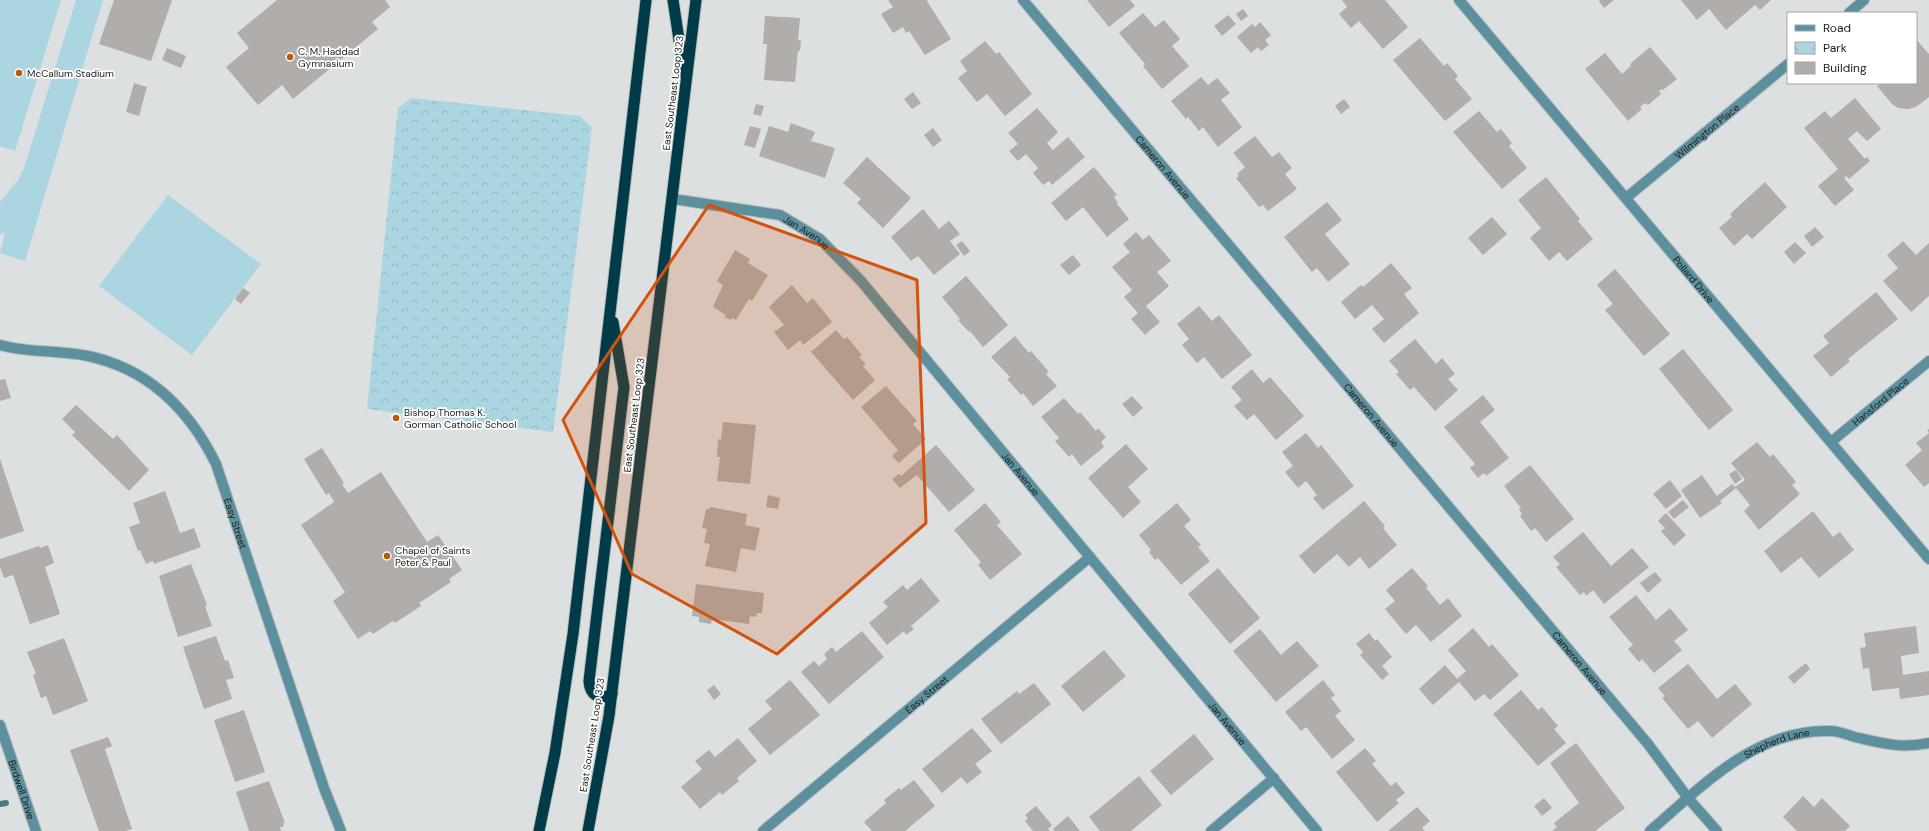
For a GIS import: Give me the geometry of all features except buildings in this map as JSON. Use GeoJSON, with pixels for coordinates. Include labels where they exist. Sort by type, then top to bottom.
{"type":"FeatureCollection","features":[{"type":"Feature","properties":{"kind":"highway"},"geometry":{"type":"LineString","coordinates":[[539,831],[555,753],[572,641],[646,0]]}},
{"type":"Feature","properties":{"kind":"highway"},"geometry":{"type":"LineString","coordinates":[[673,0],[686,87]]}},
{"type":"Feature","properties":{"kind":"highway","name":"East Southeast Loop 323"},"geometry":{"type":"LineString","coordinates":[[588,831],[612,694],[696,0]]}},
{"type":"Feature","properties":{"kind":"highway"},"geometry":{"type":"LineString","coordinates":[[611,309],[624,387],[589,681],[593,694],[599,698],[612,694]]}},
{"type":"Feature","properties":{"kind":"street","name":"Cameron Avenue"},"geometry":{"type":"LineString","coordinates":[[1023,0],[1648,744],[1688,798],[1717,831]]}},
{"type":"Feature","properties":{"kind":"street","name":"Pollard Drive"},"geometry":{"type":"LineString","coordinates":[[1459,0],[1929,559]]}},
{"type":"Feature","properties":{"kind":"street"},"geometry":{"type":"LineString","coordinates":[[1850,12],[1864,0]]}},
{"type":"Feature","properties":{"kind":"street","name":"Wilmington Place"},"geometry":{"type":"LineString","coordinates":[[1626,198],[1787,65]]}},
{"type":"Feature","properties":{"kind":"street","name":"Jan Avenue"},"geometry":{"type":"LineString","coordinates":[[673,199],[780,215],[820,239],[861,281],[1317,831]]}},
{"type":"Feature","properties":{"kind":"street","name":"Easy Street"},"geometry":{"type":"LineString","coordinates":[[0,345],[25,350],[86,356],[110,363],[127,370],[156,387],[191,420],[216,464],[324,788],[341,831]]}},
{"type":"Feature","properties":{"kind":"street","name":"Hansford Place"},"geometry":{"type":"LineString","coordinates":[[1831,442],[1929,361]]}},
{"type":"Feature","properties":{"kind":"street","name":"Easy Street"},"geometry":{"type":"LineString","coordinates":[[763,831],[1090,556]]}},
{"type":"Feature","properties":{"kind":"street","name":"Birdwell Drive"},"geometry":{"type":"LineString","coordinates":[[0,725],[36,831]]}},
{"type":"Feature","properties":{"kind":"street","name":"Shepherd Lane"},"geometry":{"type":"LineString","coordinates":[[1650,831],[1688,798],[1735,761],[1764,744],[1797,734],[1832,731],[1894,746],[1929,743]]}},
{"type":"Feature","properties":{"kind":"street"},"geometry":{"type":"LineString","coordinates":[[1211,831],[1274,778]]}},
{"type":"Feature","properties":{"kind":"highlighted area"},"geometry":{"type":"Polygon","coordinates":[[[709,205],[917,280],[926,523],[777,654],[632,574],[563,420],[709,205]]]}},
{"type":"Feature","properties":{"kind":"green space","name":"McCallum Stadium"},"geometry":{"type":"Polygon","coordinates":[[[0,0],[61,0],[15,151],[0,146],[0,0]]]}},
{"type":"Feature","properties":{"kind":"green space"},"geometry":{"type":"Polygon","coordinates":[[[76,0],[103,0],[25,261],[0,253],[5,232],[0,235],[0,202],[18,180],[24,168],[76,0]]]}},
{"type":"Feature","properties":{"kind":"green space"},"geometry":{"type":"Polygon","coordinates":[[[412,98],[580,116],[592,128],[553,432],[367,409],[398,108],[412,98]]]}},
{"type":"Feature","properties":{"kind":"green space"},"geometry":{"type":"Polygon","coordinates":[[[168,195],[261,264],[192,355],[99,286],[168,195]]]}},
{"type":"Feature","properties":{"kind":"waterway"},"geometry":{"type":"LineString","coordinates":[[0,804],[6,803]]}},
{"type":"Feature","properties":{"kind":"place","name":"C. M. Haddad Gymnasium"},"geometry":{"type":"Point","coordinates":[290,57]}},
{"type":"Feature","properties":{"kind":"place","name":"McCallum Stadium"},"geometry":{"type":"Point","coordinates":[19,73]}},
{"type":"Feature","properties":{"kind":"place","name":"Bishop Thomas K. Gorman Catholic School"},"geometry":{"type":"Point","coordinates":[396,418]}},
{"type":"Feature","properties":{"kind":"place","name":"Chapel of Saints Peter & Paul"},"geometry":{"type":"Point","coordinates":[387,556]}}]}
